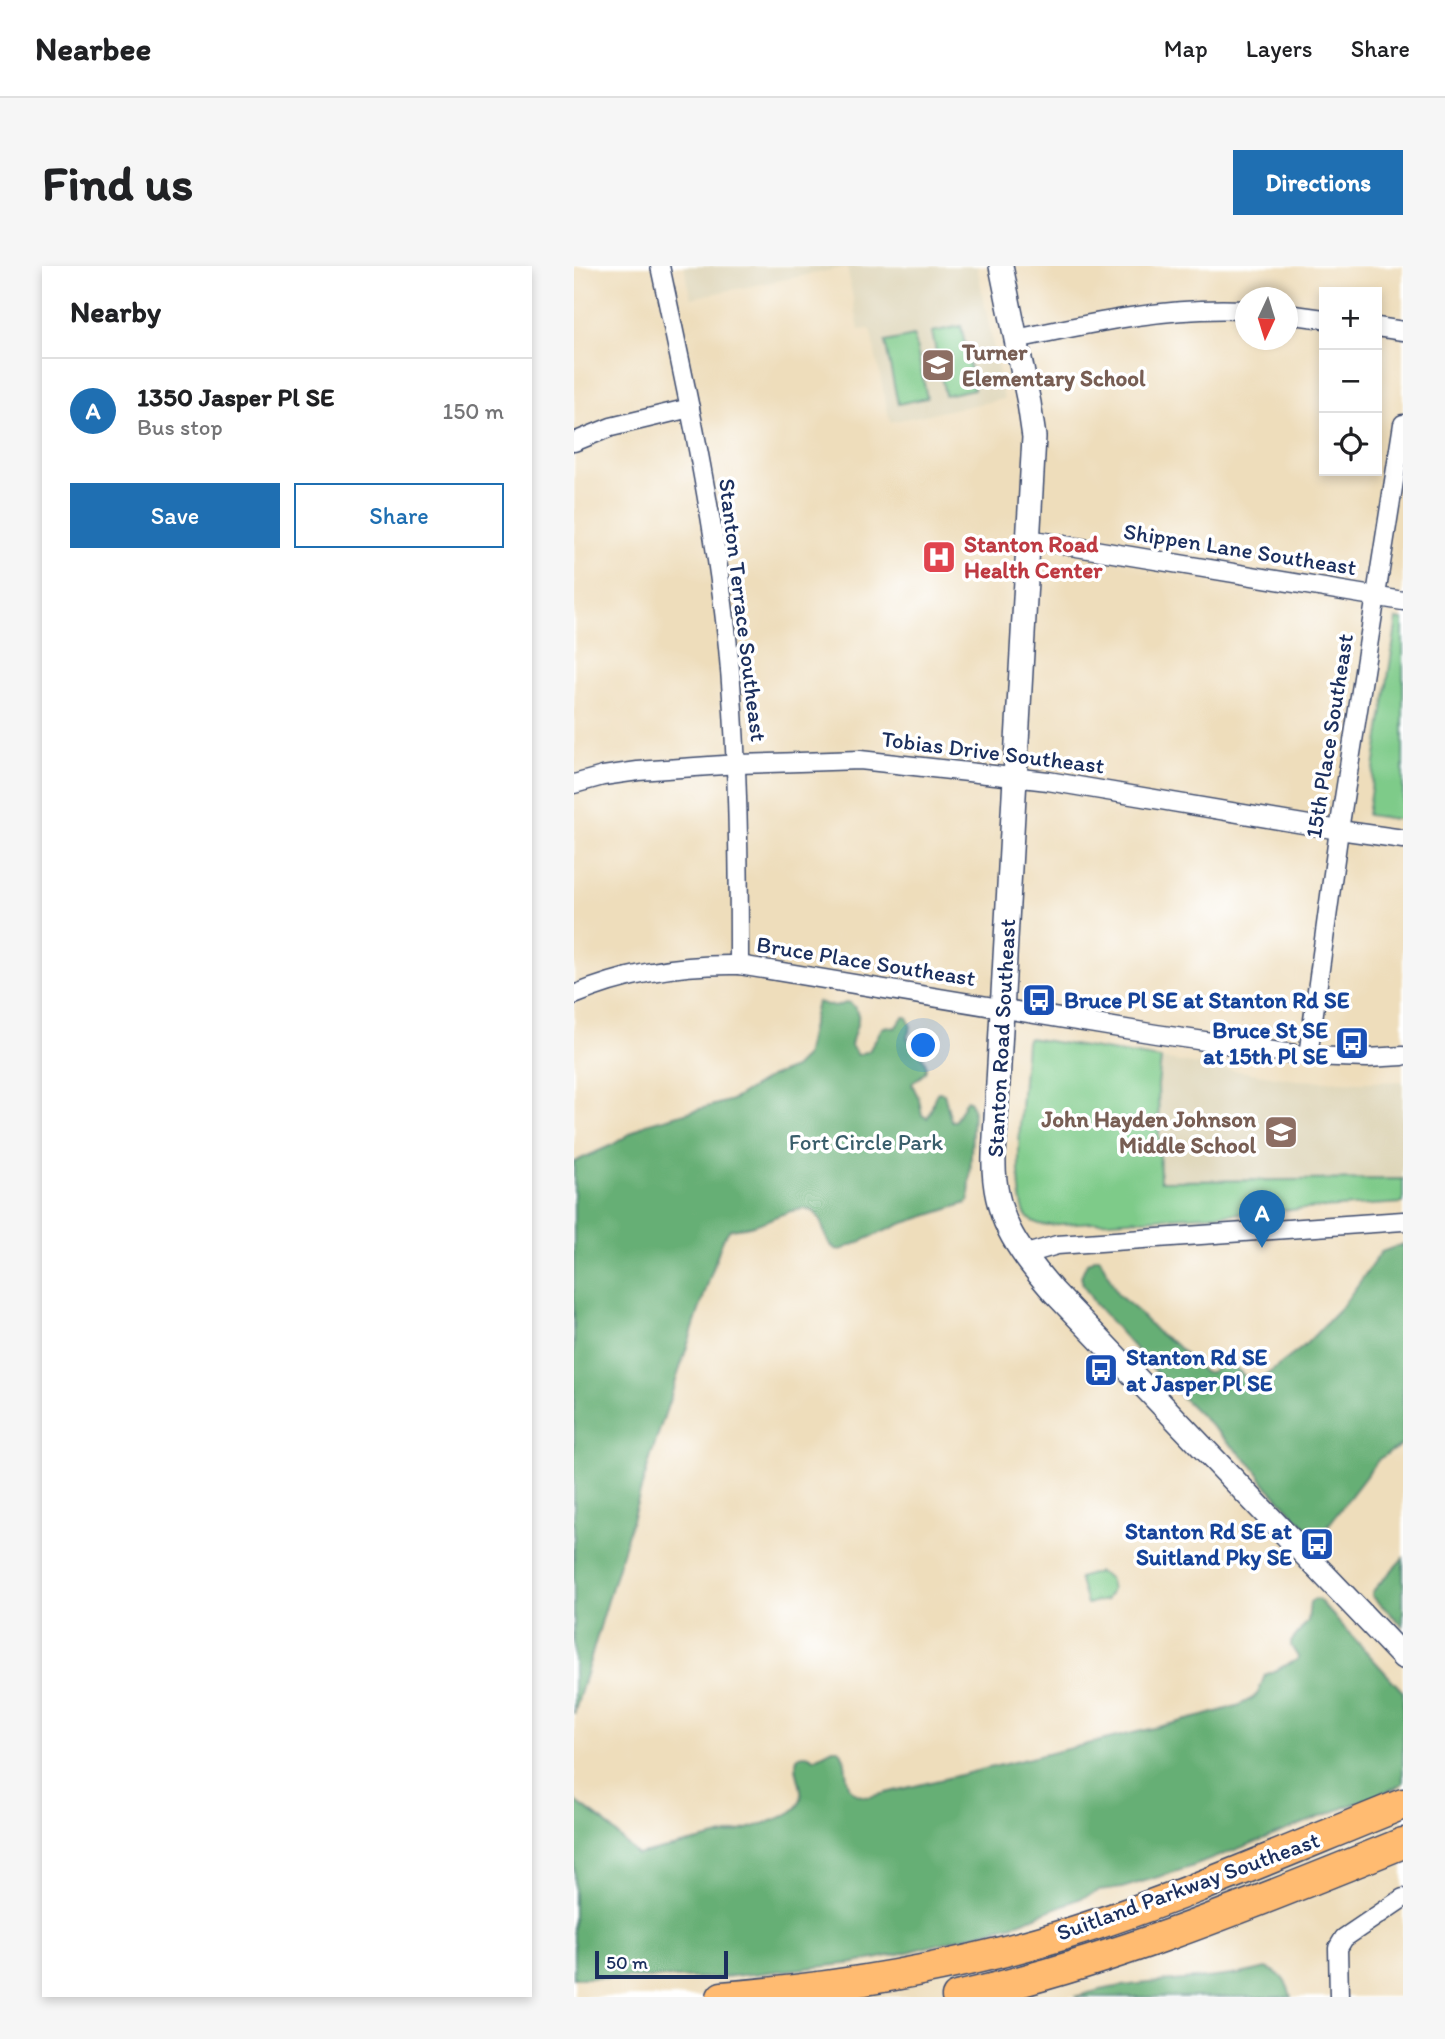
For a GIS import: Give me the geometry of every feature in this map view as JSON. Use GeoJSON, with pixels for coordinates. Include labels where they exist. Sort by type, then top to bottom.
{"type":"FeatureCollection","features":[{"type":"Feature","properties":{"kind":"highway","name":"Suitland Parkway Southeast"},"geometry":{"type":"LineString","coordinates":[[722,1997],[789,1992],[869,1980],[942,1965],[1064,1934],[1147,1906],[1403,1804]]}},
{"type":"Feature","properties":{"kind":"highway","name":"Suitland Parkway Southeast"},"geometry":{"type":"LineString","coordinates":[[957,1997],[1074,1966],[1151,1941],[1283,1892],[1403,1843]]}},
{"type":"Feature","properties":{"kind":"street","name":"Stanton Terrace Southeast"},"geometry":{"type":"LineString","coordinates":[[660,266],[690,408],[718,566],[728,645],[738,764],[739,965]]}},
{"type":"Feature","properties":{"kind":"street","name":"Stanton Road Southeast"},"geometry":{"type":"LineString","coordinates":[[1001,266],[1033,429],[994,1168],[1002,1214],[1009,1233],[1023,1255],[1054,1292],[1403,1657]]}},
{"type":"Feature","properties":{"kind":"street"},"geometry":{"type":"LineString","coordinates":[[1016,339],[1089,323],[1184,310],[1235,310]]}},
{"type":"Feature","properties":{"kind":"street"},"geometry":{"type":"LineString","coordinates":[[1298,315],[1319,318]]}},
{"type":"Feature","properties":{"kind":"street"},"geometry":{"type":"LineString","coordinates":[[1382,328],[1403,331]]}},
{"type":"Feature","properties":{"kind":"street"},"geometry":{"type":"LineString","coordinates":[[574,442],[611,427],[690,408]]}},
{"type":"Feature","properties":{"kind":"street","name":"15th Place Southeast"},"geometry":{"type":"LineString","coordinates":[[1308,1056],[1339,830],[1403,425]]}},
{"type":"Feature","properties":{"kind":"street","name":"Shippen Lane Southeast"},"geometry":{"type":"LineString","coordinates":[[1028,539],[1403,601]]}},
{"type":"Feature","properties":{"kind":"street","name":"Tobias Drive Southeast"},"geometry":{"type":"LineString","coordinates":[[574,784],[638,771],[860,760],[1016,776],[1403,839]]}},
{"type":"Feature","properties":{"kind":"street","name":"Bruce Place Southeast"},"geometry":{"type":"LineString","coordinates":[[574,995],[602,983],[629,976],[692,966],[739,965],[1308,1056],[1403,1056]]}},
{"type":"Feature","properties":{"kind":"street"},"geometry":{"type":"LineString","coordinates":[[1023,1255],[1058,1245],[1403,1222]]}},
{"type":"Feature","properties":{"kind":"street"},"geometry":{"type":"LineString","coordinates":[[1339,1997],[1338,1948],[1347,1934],[1403,1898]]}},
{"type":"Feature","properties":{"kind":"shaded area","name":"Turner Elementary School"},"geometry":{"type":"Polygon","coordinates":[[[684,266],[977,266],[1004,399],[890,422],[870,329],[859,330],[847,267],[691,298],[684,266]]]}},
{"type":"Feature","properties":{"kind":"shaded area","name":"John Hayden Johnson Middle School"},"geometry":{"type":"Polygon","coordinates":[[[1161,1059],[1297,1080],[1403,1081],[1403,1179],[1160,1181],[1158,1085],[1161,1059]]]}},
{"type":"Feature","properties":{"kind":"green space"},"geometry":{"type":"Polygon","coordinates":[[[961,326],[974,389],[945,395],[932,332],[961,326]]]}},
{"type":"Feature","properties":{"kind":"green space"},"geometry":{"type":"Polygon","coordinates":[[[914,336],[927,398],[898,404],[885,342],[914,336]]]}},
{"type":"Feature","properties":{"kind":"green space"},"geometry":{"type":"Polygon","coordinates":[[[1397,619],[1403,620],[1403,820],[1367,815],[1397,619]]]}},
{"type":"Feature","properties":{"kind":"green space","name":"Fort Circle Park"},"geometry":{"type":"Polygon","coordinates":[[[817,1002],[835,1007],[848,1002],[854,1006],[858,1022],[851,1046],[858,1055],[869,1051],[882,1028],[895,1028],[903,1017],[907,1017],[911,1027],[907,1037],[923,1058],[926,1067],[924,1074],[912,1084],[922,1115],[927,1118],[938,1092],[944,1093],[951,1121],[955,1121],[966,1100],[973,1108],[969,1201],[901,1224],[841,1250],[829,1243],[817,1215],[804,1209],[786,1212],[754,1225],[730,1229],[722,1241],[651,1456],[574,1714],[574,1162],[612,1145],[646,1124],[732,1100],[770,1077],[794,1068],[805,1057],[817,1002]]]}},
{"type":"Feature","properties":{"kind":"green space"},"geometry":{"type":"Polygon","coordinates":[[[1029,1038],[1161,1059],[1158,1085],[1160,1181],[1403,1179],[1403,1203],[1045,1225],[1034,1222],[1026,1215],[1019,1182],[1021,1105],[1026,1041],[1029,1038]]]}},
{"type":"Feature","properties":{"kind":"green space"},"geometry":{"type":"Polygon","coordinates":[[[1403,1244],[1403,1444],[1379,1459],[1327,1527],[1315,1532],[1309,1530],[1268,1487],[1253,1466],[1156,1372],[1095,1304],[1083,1285],[1081,1276],[1087,1263],[1100,1258],[1118,1295],[1203,1372],[1211,1372],[1223,1361],[1228,1361],[1249,1380],[1254,1381],[1265,1376],[1303,1347],[1342,1307],[1381,1252],[1403,1244]]]}},
{"type":"Feature","properties":{"kind":"green space"},"geometry":{"type":"Polygon","coordinates":[[[1403,1558],[1403,1626],[1372,1596],[1372,1592],[1403,1558]]]}},
{"type":"Feature","properties":{"kind":"green space"},"geometry":{"type":"Polygon","coordinates":[[[1098,1572],[1109,1578],[1112,1590],[1106,1600],[1087,1604],[1079,1578],[1098,1572]]]}},
{"type":"Feature","properties":{"kind":"green space"},"geometry":{"type":"Polygon","coordinates":[[[1319,1600],[1403,1692],[1403,1783],[1395,1788],[1191,1867],[1122,1888],[1099,1891],[1018,1923],[904,1953],[855,1963],[715,1978],[574,1978],[574,1800],[603,1821],[637,1855],[749,1829],[788,1814],[801,1800],[796,1764],[801,1755],[814,1759],[833,1749],[839,1749],[852,1791],[869,1797],[1203,1716],[1240,1705],[1253,1698],[1258,1693],[1265,1675],[1297,1660],[1291,1642],[1308,1621],[1310,1602],[1319,1600]]]}},
{"type":"Feature","properties":{"kind":"green space"},"geometry":{"type":"Polygon","coordinates":[[[1266,1968],[1283,1979],[1291,1997],[1075,1997],[1122,1986],[1219,1977],[1266,1968]]]}},
{"type":"Feature","properties":{"kind":"place","name":"Turner Elementary School"},"geometry":{"type":"Point","coordinates":[938,365]}},
{"type":"Feature","properties":{"kind":"place","name":"Stanton Road Health Center"},"geometry":{"type":"Point","coordinates":[939,557]}},
{"type":"Feature","properties":{"kind":"place","name":"Bruce Pl SE at Stanton Rd SE"},"geometry":{"type":"Point","coordinates":[1039,1000]}},
{"type":"Feature","properties":{"kind":"place","name":"Bruce St SE at 15th Pl SE"},"geometry":{"type":"Point","coordinates":[1352,1043]}},
{"type":"Feature","properties":{"kind":"place","name":"John Hayden Johnson Middle School"},"geometry":{"type":"Point","coordinates":[1281,1132]}},
{"type":"Feature","properties":{"kind":"place","name":"1350 Jasper Pl SE"},"geometry":{"type":"Point","coordinates":[1262,1248]}},
{"type":"Feature","properties":{"kind":"place","name":"Stanton Rd SE at Jasper Pl SE"},"geometry":{"type":"Point","coordinates":[1101,1370]}},
{"type":"Feature","properties":{"kind":"place","name":"Stanton Rd SE at Suitland Pky SE"},"geometry":{"type":"Point","coordinates":[1317,1544]}}]}
